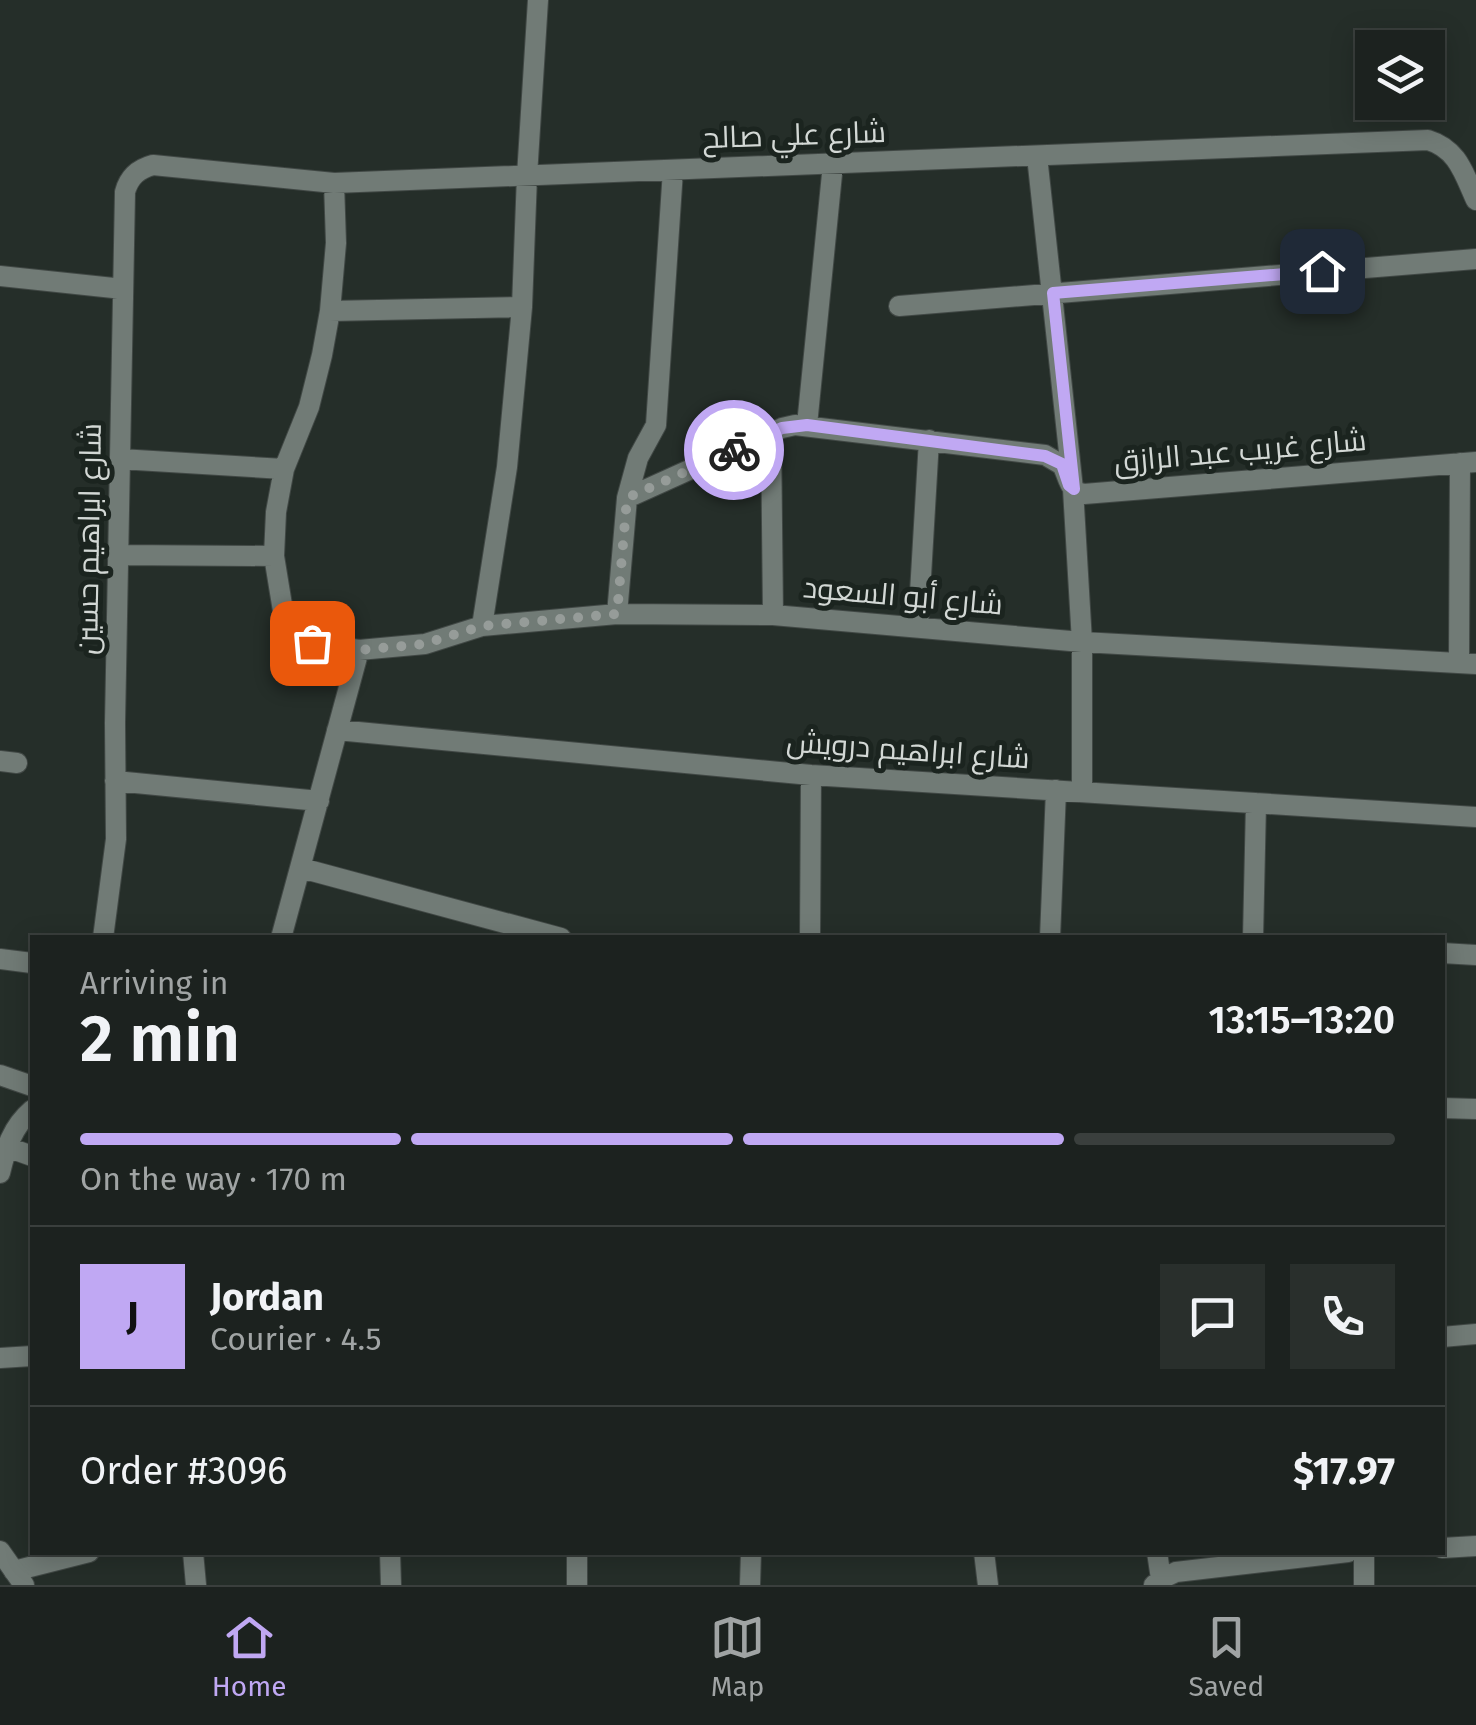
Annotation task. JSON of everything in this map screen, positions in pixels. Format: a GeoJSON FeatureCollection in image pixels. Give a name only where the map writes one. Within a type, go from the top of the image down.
{"type":"FeatureCollection","features":[{"type":"Feature","properties":{"kind":"street"},"geometry":{"type":"LineString","coordinates":[[482,626],[507,467],[522,307],[538,0]]}},
{"type":"Feature","properties":{"kind":"street","name":"شارع علي صالح"},"geometry":{"type":"LineString","coordinates":[[163,166],[334,183],[1428,140],[1456,156],[1476,200]]}},
{"type":"Feature","properties":{"kind":"street"},"geometry":{"type":"LineString","coordinates":[[1037,156],[1074,489],[1082,642],[1082,792]]}},
{"type":"Feature","properties":{"kind":"street"},"geometry":{"type":"LineString","coordinates":[[807,425],[834,164]]}},
{"type":"Feature","properties":{"kind":"street","name":"شارع ابراهيم حسين"},"geometry":{"type":"LineString","coordinates":[[103,935],[116,839],[125,192],[128,182],[143,168],[163,166]]}},
{"type":"Feature","properties":{"kind":"street"},"geometry":{"type":"LineString","coordinates":[[617,614],[627,498],[638,458],[656,426],[673,170]]}},
{"type":"Feature","properties":{"kind":"street"},"geometry":{"type":"LineString","coordinates":[[118,555],[274,556],[276,512],[284,469],[309,407],[330,312],[336,243],[334,183]]}},
{"type":"Feature","properties":{"kind":"street"},"geometry":{"type":"LineString","coordinates":[[899,306],[1476,258]]}},
{"type":"Feature","properties":{"kind":"street"},"geometry":{"type":"LineString","coordinates":[[0,276],[123,289]]}},
{"type":"Feature","properties":{"kind":"street"},"geometry":{"type":"LineString","coordinates":[[330,312],[522,307]]}},
{"type":"Feature","properties":{"kind":"street","name":"شارع غريب عبد الرازق"},"geometry":{"type":"LineString","coordinates":[[627,498],[795,425],[1045,456],[1062,464],[1069,485],[1084,494],[1468,462]]}},
{"type":"Feature","properties":{"kind":"street"},"geometry":{"type":"LineString","coordinates":[[771,434],[773,615]]}},
{"type":"Feature","properties":{"kind":"street"},"geometry":{"type":"LineString","coordinates":[[918,627],[929,440]]}},
{"type":"Feature","properties":{"kind":"street"},"geometry":{"type":"LineString","coordinates":[[120,459],[284,469]]}},
{"type":"Feature","properties":{"kind":"street"},"geometry":{"type":"LineString","coordinates":[[1468,462],[1468,663]]}},
{"type":"Feature","properties":{"kind":"street","name":"شارع أبو السعود"},"geometry":{"type":"LineString","coordinates":[[274,556],[283,611],[299,636],[312,643],[359,650],[424,644],[482,626],[617,614],[773,615],[1082,642],[1468,663]]}},
{"type":"Feature","properties":{"kind":"street"},"geometry":{"type":"LineString","coordinates":[[282,935],[359,650]]}},
{"type":"Feature","properties":{"kind":"street","name":"شارع ابراهيم درويش"},"geometry":{"type":"LineString","coordinates":[[337,730],[811,775],[1476,817]]}},
{"type":"Feature","properties":{"kind":"street"},"geometry":{"type":"LineString","coordinates":[[810,935],[811,775]]}},
{"type":"Feature","properties":{"kind":"street"},"geometry":{"type":"LineString","coordinates":[[116,781],[318,801]]}},
{"type":"Feature","properties":{"kind":"street"},"geometry":{"type":"LineString","coordinates":[[1050,935],[1056,790]]}},
{"type":"Feature","properties":{"kind":"street"},"geometry":{"type":"LineString","coordinates":[[1252,935],[1256,803]]}},
{"type":"Feature","properties":{"kind":"street"},"geometry":{"type":"LineString","coordinates":[[300,868],[550,935]]}},
{"type":"Feature","properties":{"kind":"street"},"geometry":{"type":"LineString","coordinates":[[1445,954],[1476,954]]}},
{"type":"Feature","properties":{"kind":"street"},"geometry":{"type":"LineString","coordinates":[[0,959],[30,963]]}},
{"type":"Feature","properties":{"kind":"street"},"geometry":{"type":"LineString","coordinates":[[0,1075],[30,1085]]}},
{"type":"Feature","properties":{"kind":"street"},"geometry":{"type":"LineString","coordinates":[[1445,1108],[1476,1108]]}},
{"type":"Feature","properties":{"kind":"street"},"geometry":{"type":"LineString","coordinates":[[0,1173],[15,1129],[30,1112]]}},
{"type":"Feature","properties":{"kind":"street"},"geometry":{"type":"LineString","coordinates":[[6,1148],[30,1155]]}},
{"type":"Feature","properties":{"kind":"street"},"geometry":{"type":"LineString","coordinates":[[1445,1337],[1476,1334]]}},
{"type":"Feature","properties":{"kind":"street"},"geometry":{"type":"LineString","coordinates":[[0,1358],[30,1356]]}},
{"type":"Feature","properties":{"kind":"street"},"geometry":{"type":"LineString","coordinates":[[1445,1548],[1476,1546]]}},
{"type":"Feature","properties":{"kind":"street"},"geometry":{"type":"LineString","coordinates":[[0,1551],[19,1578],[75,1555]]}},
{"type":"Feature","properties":{"kind":"street"},"geometry":{"type":"LineString","coordinates":[[193,1555],[196,1585]]}},
{"type":"Feature","properties":{"kind":"street"},"geometry":{"type":"LineString","coordinates":[[390,1555],[392,1585]]}},
{"type":"Feature","properties":{"kind":"street"},"geometry":{"type":"LineString","coordinates":[[577,1555],[578,1585]]}},
{"type":"Feature","properties":{"kind":"street"},"geometry":{"type":"LineString","coordinates":[[750,1585],[751,1555]]}},
{"type":"Feature","properties":{"kind":"street"},"geometry":{"type":"LineString","coordinates":[[984,1555],[988,1585]]}},
{"type":"Feature","properties":{"kind":"street"},"geometry":{"type":"LineString","coordinates":[[1158,1555],[1158,1582],[1176,1572],[1223,1575],[1332,1555]]}},
{"type":"Feature","properties":{"kind":"street"},"geometry":{"type":"LineString","coordinates":[[1364,1555],[1364,1585]]}},
{"type":"Feature","properties":{"kind":"way so far"},"geometry":{"type":"LineString","coordinates":[[312,643],[359,650],[424,644],[482,626],[617,614],[627,498],[734,450]]}},
{"type":"Feature","properties":{"kind":"route"},"geometry":{"type":"LineString","coordinates":[[734,450],[782,428],[807,425],[1045,456],[1062,464],[1074,489],[1053,293],[1322,271]]}}]}
